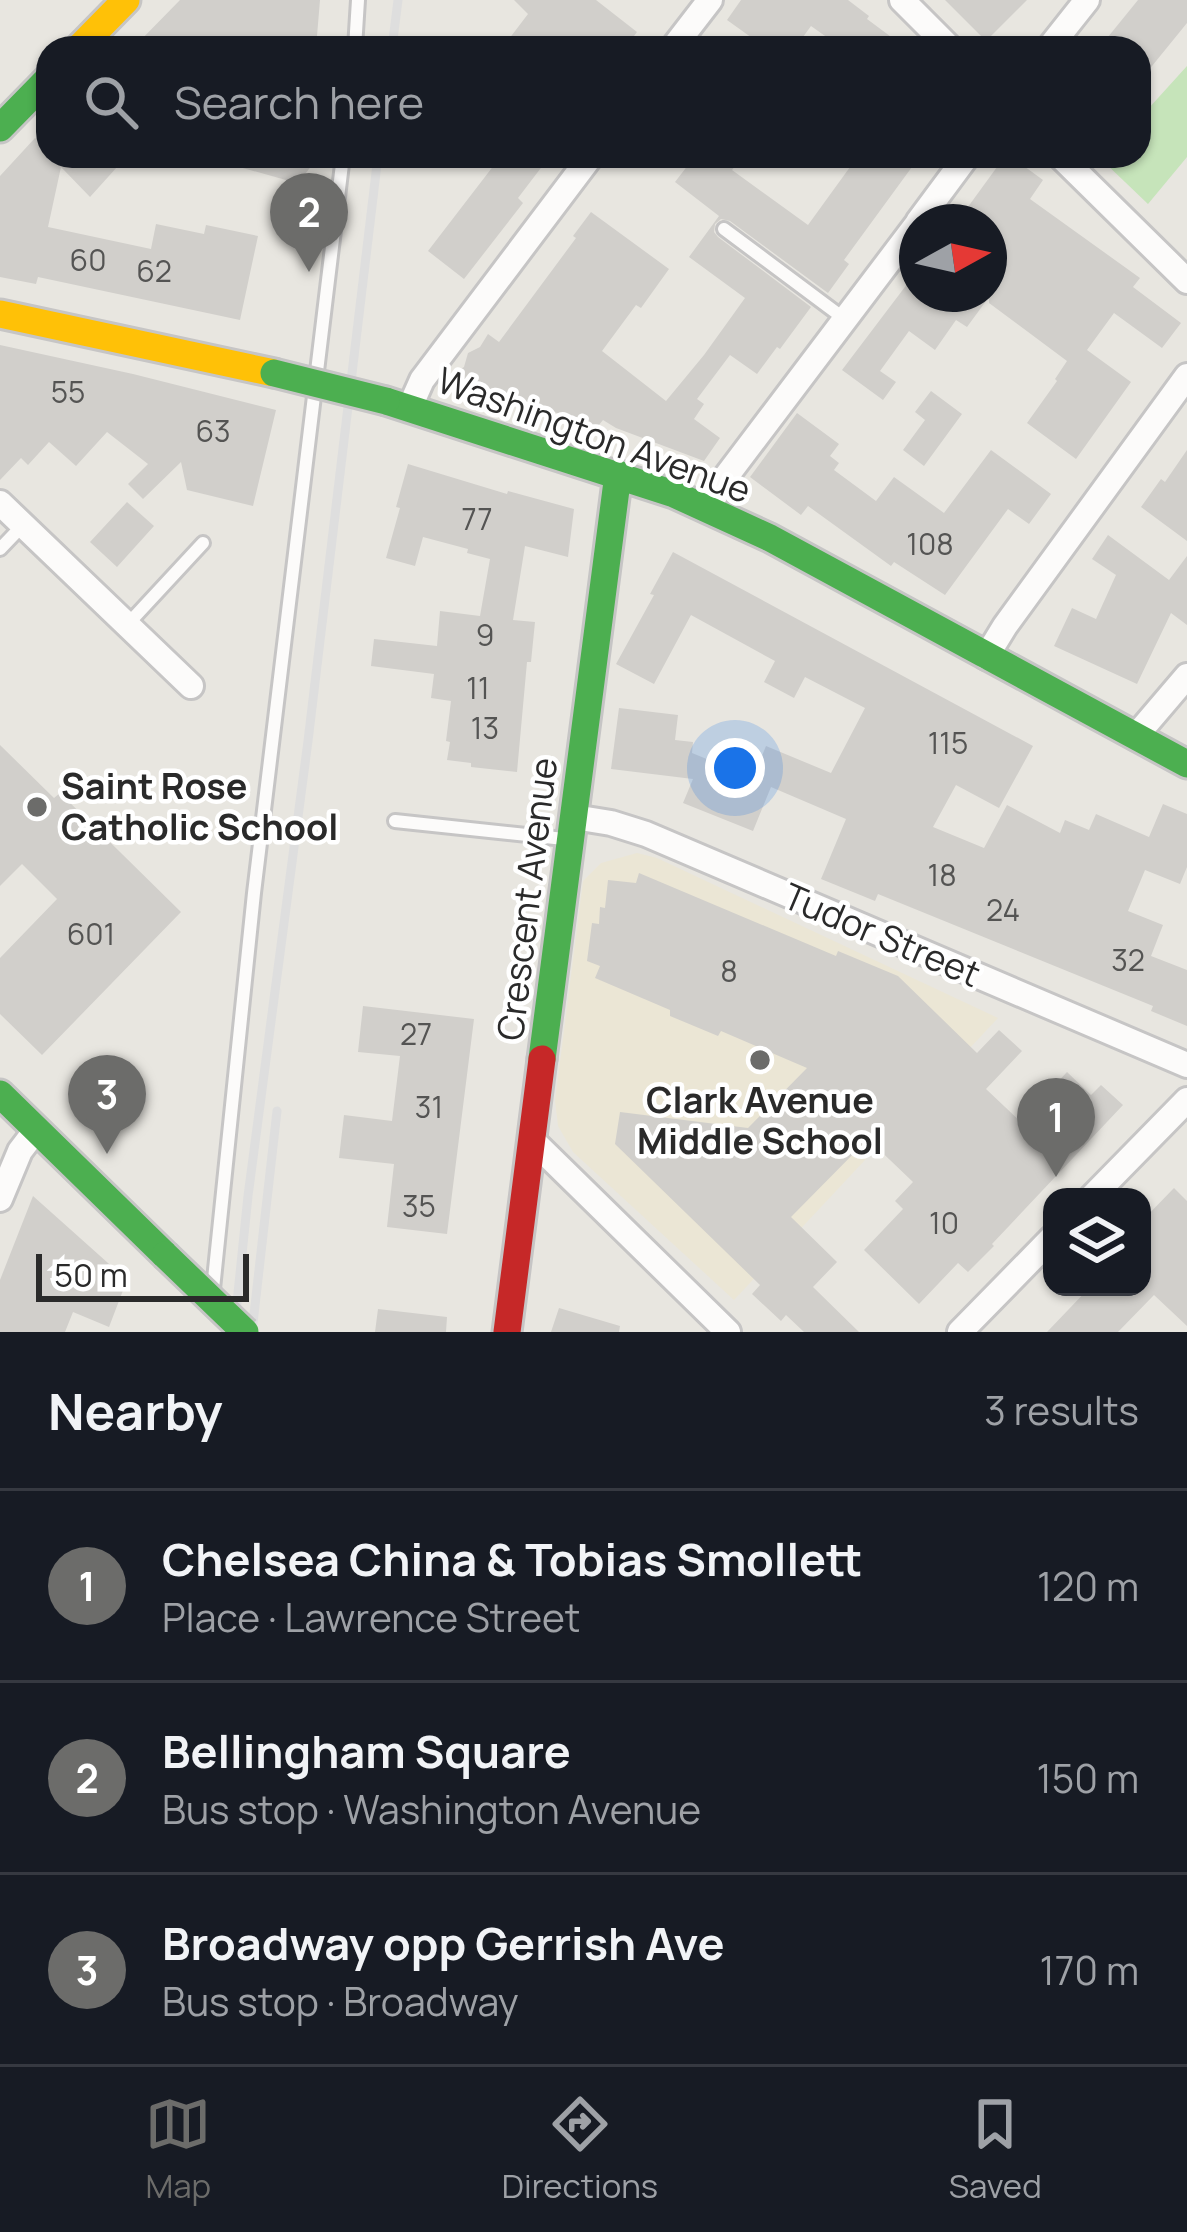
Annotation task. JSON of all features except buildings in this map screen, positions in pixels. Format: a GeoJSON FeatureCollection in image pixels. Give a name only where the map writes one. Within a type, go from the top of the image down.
{"type":"FeatureCollection","features":[{"type":"Feature","properties":{"kind":"main road"},"geometry":{"type":"LineString","coordinates":[[88,36],[110,5]]}},
{"type":"Feature","properties":{"kind":"main road"},"geometry":{"type":"LineString","coordinates":[[0,128],[36,91]]}},
{"type":"Feature","properties":{"kind":"main road","name":"Washington Avenue"},"geometry":{"type":"LineString","coordinates":[[0,314],[398,404],[618,474],[708,508],[1187,764]]}},
{"type":"Feature","properties":{"kind":"main road","name":"Crescent Avenue"},"geometry":{"type":"LineString","coordinates":[[507,1332],[618,474]]}},
{"type":"Feature","properties":{"kind":"main road"},"geometry":{"type":"LineString","coordinates":[[0,1094],[245,1332]]}},
{"type":"Feature","properties":{"kind":"street"},"geometry":{"type":"LineString","coordinates":[[674,0],[702,10],[682,36]]}},
{"type":"Feature","properties":{"kind":"street"},"geometry":{"type":"LineString","coordinates":[[902,0],[938,36]]}},
{"type":"Feature","properties":{"kind":"street"},"geometry":{"type":"LineString","coordinates":[[1058,36],[1087,0]]}},
{"type":"Feature","properties":{"kind":"street"},"geometry":{"type":"LineString","coordinates":[[398,404],[422,380],[582,168]]}},
{"type":"Feature","properties":{"kind":"street"},"geometry":{"type":"LineString","coordinates":[[932,204],[958,168]]}},
{"type":"Feature","properties":{"kind":"street"},"geometry":{"type":"LineString","coordinates":[[1072,168],[1187,280]]}},
{"type":"Feature","properties":{"kind":"street"},"geometry":{"type":"LineString","coordinates":[[708,508],[725,478],[899,249]]}},
{"type":"Feature","properties":{"kind":"street"},"geometry":{"type":"LineString","coordinates":[[986,657],[1187,376]]}},
{"type":"Feature","properties":{"kind":"street"},"geometry":{"type":"LineString","coordinates":[[0,503],[191,686]]}},
{"type":"Feature","properties":{"kind":"street"},"geometry":{"type":"LineString","coordinates":[[1135,737],[1187,676]]}},
{"type":"Feature","properties":{"kind":"street","name":"Tudor Street"},"geometry":{"type":"LineString","coordinates":[[572,828],[611,823],[646,834],[1187,1065]]}},
{"type":"Feature","properties":{"kind":"street"},"geometry":{"type":"LineString","coordinates":[[1101,1188],[1187,1100]]}},
{"type":"Feature","properties":{"kind":"street"},"geometry":{"type":"LineString","coordinates":[[0,1199],[20,1151],[37,1130]]}},
{"type":"Feature","properties":{"kind":"street"},"geometry":{"type":"LineString","coordinates":[[532,1140],[728,1332]]}},
{"type":"Feature","properties":{"kind":"street"},"geometry":{"type":"LineString","coordinates":[[960,1332],[1043,1247]]}},
{"type":"Feature","properties":{"kind":"lane"},"geometry":{"type":"LineString","coordinates":[[356,36],[358,0]]}},
{"type":"Feature","properties":{"kind":"lane"},"geometry":{"type":"LineString","coordinates":[[209,1315],[254,893],[342,168]]}},
{"type":"Feature","properties":{"kind":"lane"},"geometry":{"type":"LineString","coordinates":[[724,229],[846,320]]}},
{"type":"Feature","properties":{"kind":"lane"},"geometry":{"type":"LineString","coordinates":[[0,548],[23,525]]}},
{"type":"Feature","properties":{"kind":"lane"},"geometry":{"type":"LineString","coordinates":[[127,625],[203,543]]}},
{"type":"Feature","properties":{"kind":"lane"},"geometry":{"type":"LineString","coordinates":[[395,821],[572,828]]}},
{"type":"Feature","properties":{"kind":"shaded area","name":"Clark Avenue Middle School"},"geometry":{"type":"Polygon","coordinates":[[[637,853],[657,858],[998,1018],[734,1300],[573,1152],[558,1126],[555,1101],[583,881],[601,863],[637,853]]]}},
{"type":"Feature","properties":{"kind":"green space"},"geometry":{"type":"Polygon","coordinates":[[[1187,66],[1187,157],[1148,204],[1110,168],[1151,168],[1151,106],[1187,66]]]}},
{"type":"Feature","properties":{"kind":"railway"},"geometry":{"type":"LineString","coordinates":[[394,36],[398,0]]}},
{"type":"Feature","properties":{"kind":"railway"},"geometry":{"type":"LineString","coordinates":[[234,1332],[377,168]]}},
{"type":"Feature","properties":{"kind":"railway"},"geometry":{"type":"LineString","coordinates":[[252,1332],[277,1111]]}},
{"type":"Feature","properties":{"kind":"traffic: fast"},"geometry":{"type":"LineString","coordinates":[[0,128],[36,91]]}},
{"type":"Feature","properties":{"kind":"traffic: fast"},"geometry":{"type":"LineString","coordinates":[[274,373],[386,401]]}},
{"type":"Feature","properties":{"kind":"traffic: fast"},"geometry":{"type":"LineString","coordinates":[[386,401],[674,494],[770,538],[1187,764]]}},
{"type":"Feature","properties":{"kind":"traffic: fast"},"geometry":{"type":"LineString","coordinates":[[542,1059],[618,474]]}},
{"type":"Feature","properties":{"kind":"traffic: fast"},"geometry":{"type":"LineString","coordinates":[[0,1094],[165,1255]]}},
{"type":"Feature","properties":{"kind":"traffic: fast"},"geometry":{"type":"LineString","coordinates":[[165,1255],[245,1332]]}},
{"type":"Feature","properties":{"kind":"traffic: slow"},"geometry":{"type":"LineString","coordinates":[[91,36],[126,0]]}},
{"type":"Feature","properties":{"kind":"traffic: slow"},"geometry":{"type":"LineString","coordinates":[[0,314],[274,373]]}},
{"type":"Feature","properties":{"kind":"traffic: jam"},"geometry":{"type":"LineString","coordinates":[[507,1332],[542,1059]]}},
{"type":"Feature","properties":{"kind":"place","name":"Bellingham Square"},"geometry":{"type":"Point","coordinates":[309,272]}},
{"type":"Feature","properties":{"kind":"place","name":"Saint Rose Catholic School"},"geometry":{"type":"Point","coordinates":[37,807]}},
{"type":"Feature","properties":{"kind":"place","name":"Clark Avenue Middle School"},"geometry":{"type":"Point","coordinates":[760,1060]}},
{"type":"Feature","properties":{"kind":"place","name":"Broadway opp Gerrish Ave"},"geometry":{"type":"Point","coordinates":[107,1154]}},
{"type":"Feature","properties":{"kind":"place","name":"Chelsea China & Tobias Smollett"},"geometry":{"type":"Point","coordinates":[1056,1177]}}]}
